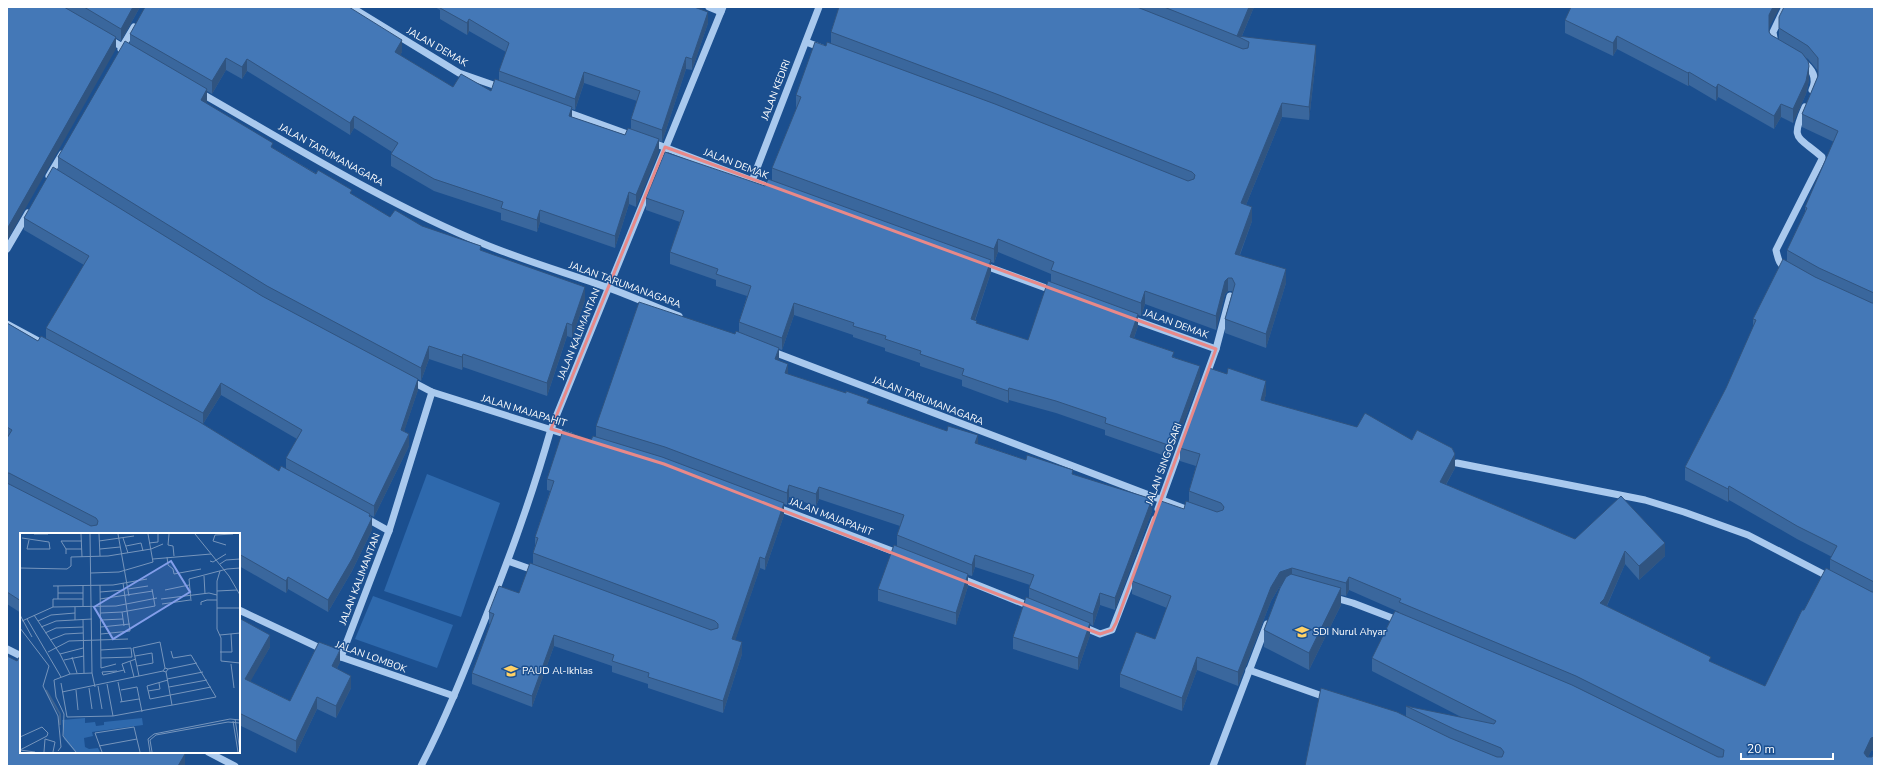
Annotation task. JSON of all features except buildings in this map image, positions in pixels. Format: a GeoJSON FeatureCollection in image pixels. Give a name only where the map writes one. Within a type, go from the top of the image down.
{"type":"FeatureCollection","features":[{"type":"Feature","properties":{"kind":"street","name":"JALAN DEMAK"},"geometry":{"type":"LineString","coordinates":[[351,7],[459,73],[511,92]]}},
{"type":"Feature","properties":{"kind":"street"},"geometry":{"type":"LineString","coordinates":[[708,7],[722,9]]}},
{"type":"Feature","properties":{"kind":"street","name":"JALAN KEDIRI"},"geometry":{"type":"LineString","coordinates":[[752,181],[819,7]]}},
{"type":"Feature","properties":{"kind":"street"},"geometry":{"type":"LineString","coordinates":[[1780,48],[1774,44],[1773,32],[1785,7]]}},
{"type":"Feature","properties":{"kind":"street","name":"JALAN KALIMANTAN"},"geometry":{"type":"LineString","coordinates":[[421,766],[454,696],[508,561],[538,475],[551,429],[609,288],[664,147],[722,9]]}},
{"type":"Feature","properties":{"kind":"street"},"geometry":{"type":"LineString","coordinates":[[118,54],[138,20]]}},
{"type":"Feature","properties":{"kind":"street"},"geometry":{"type":"LineString","coordinates":[[102,35],[136,55]]}},
{"type":"Feature","properties":{"kind":"street"},"geometry":{"type":"LineString","coordinates":[[806,42],[828,51]]}},
{"type":"Feature","properties":{"kind":"street"},"geometry":{"type":"LineString","coordinates":[[1792,55],[1809,66],[1814,76],[1815,84],[1796,127],[1797,133],[1800,139],[1822,157],[1776,250],[1778,260],[1782,266],[1794,273]]}},
{"type":"Feature","properties":{"kind":"street","name":"JALAN TARUMANAGARA"},"geometry":{"type":"LineString","coordinates":[[191,87],[338,172],[405,208],[483,244],[609,288],[689,320]]}},
{"type":"Feature","properties":{"kind":"street","name":"JALAN DEMAK"},"geometry":{"type":"LineString","coordinates":[[559,109],[782,192]]}},
{"type":"Feature","properties":{"kind":"street"},"geometry":{"type":"LineString","coordinates":[[44,185],[55,174],[67,144]]}},
{"type":"Feature","properties":{"kind":"street"},"geometry":{"type":"LineString","coordinates":[[7,249],[33,204]]}},
{"type":"Feature","properties":{"kind":"street"},"geometry":{"type":"LineString","coordinates":[[976,262],[1058,292]]}},
{"type":"Feature","properties":{"kind":"street","name":"JALAN SINGOSARI"},"geometry":{"type":"LineString","coordinates":[[1072,623],[1100,634],[1112,630],[1162,499],[1216,349],[1230,296]]}},
{"type":"Feature","properties":{"kind":"street","name":"JALAN DEMAK"},"geometry":{"type":"LineString","coordinates":[[1118,314],[1216,349]]}},
{"type":"Feature","properties":{"kind":"street"},"geometry":{"type":"LineString","coordinates":[[7,324],[56,350]]}},
{"type":"Feature","properties":{"kind":"street","name":"JALAN TARUMANAGARA"},"geometry":{"type":"LineString","coordinates":[[762,348],[1198,513]]}},
{"type":"Feature","properties":{"kind":"street","name":"JALAN MAJAPAHIT"},"geometry":{"type":"LineString","coordinates":[[404,377],[432,392],[581,439]]}},
{"type":"Feature","properties":{"kind":"street","name":"JALAN KALIMANTAN"},"geometry":{"type":"LineString","coordinates":[[341,657],[389,531],[432,392]]}},
{"type":"Feature","properties":{"kind":"street"},"geometry":{"type":"LineString","coordinates":[[1457,463],[1645,500],[1691,514],[1748,535],[1839,582]]}},
{"type":"Feature","properties":{"kind":"street","name":"JALAN MAJAPAHIT"},"geometry":{"type":"LineString","coordinates":[[767,503],[905,556]]}},
{"type":"Feature","properties":{"kind":"street"},"geometry":{"type":"LineString","coordinates":[[356,513],[389,531]]}},
{"type":"Feature","properties":{"kind":"street"},"geometry":{"type":"LineString","coordinates":[[508,561],[544,574]]}},
{"type":"Feature","properties":{"kind":"street"},"geometry":{"type":"LineString","coordinates":[[956,576],[1043,611]]}},
{"type":"Feature","properties":{"kind":"street"},"geometry":{"type":"LineString","coordinates":[[1326,596],[1353,603],[1411,626]]}},
{"type":"Feature","properties":{"kind":"street","name":"JALAN LOMBOK"},"geometry":{"type":"LineString","coordinates":[[240,610],[306,643],[341,657],[454,696]]}},
{"type":"Feature","properties":{"kind":"street"},"geometry":{"type":"LineString","coordinates":[[1213,766],[1269,617]]}},
{"type":"Feature","properties":{"kind":"street"},"geometry":{"type":"LineString","coordinates":[[7,649],[20,656]]}},
{"type":"Feature","properties":{"kind":"street"},"geometry":{"type":"LineString","coordinates":[[1249,670],[1335,700]]}},
{"type":"Feature","properties":{"kind":"street"},"geometry":{"type":"LineString","coordinates":[[210,753],[235,766]]}},
{"type":"Feature","properties":{"kind":"highlighted area"},"geometry":{"type":"Polygon","coordinates":[[[665,147],[1216,349],[1116,623],[1112,630],[1100,634],[664,464],[551,429],[665,147]]]}},
{"type":"Feature","properties":{"kind":"shaded area"},"geometry":{"type":"Polygon","coordinates":[[[427,474],[500,503],[461,617],[384,591],[427,474]]]}},
{"type":"Feature","properties":{"kind":"shaded area"},"geometry":{"type":"Polygon","coordinates":[[[373,596],[453,625],[437,668],[355,639],[373,596]]]}},
{"type":"Feature","properties":{"kind":"place","name":"SDI Nurul Ahyar"},"geometry":{"type":"Point","coordinates":[1302,632]}},
{"type":"Feature","properties":{"kind":"place","name":"PAUD Al-Ikhlas"},"geometry":{"type":"Point","coordinates":[511,671]}}]}
